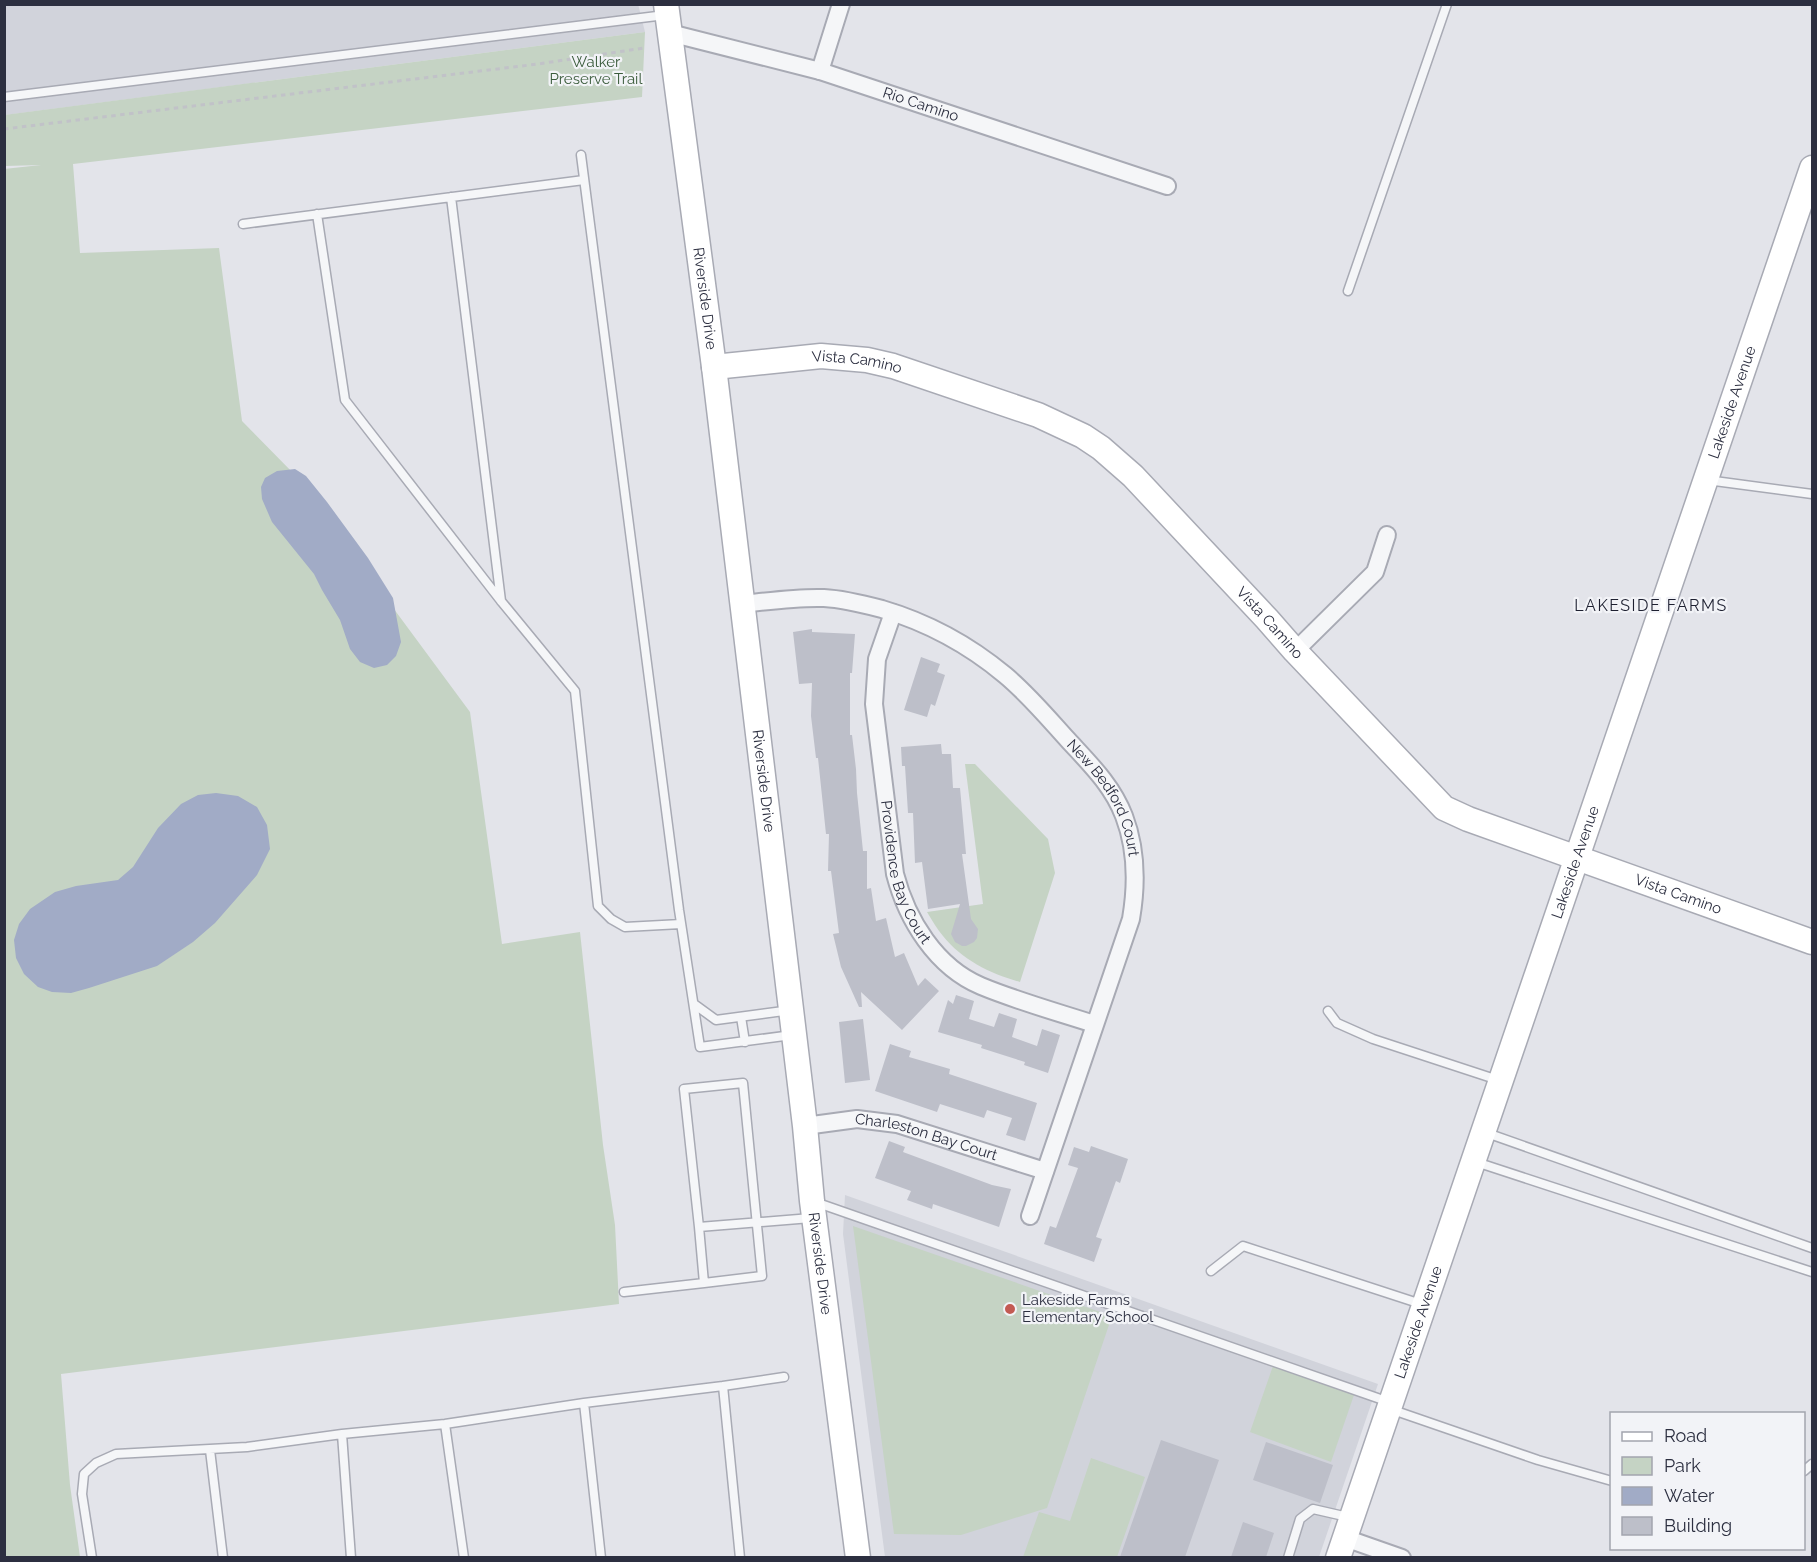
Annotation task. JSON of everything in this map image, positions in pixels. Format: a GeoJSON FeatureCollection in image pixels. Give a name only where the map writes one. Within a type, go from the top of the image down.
{"type":"FeatureCollection","features":[{"type":"Feature","properties":{"kind":"street"},"geometry":{"type":"LineString","coordinates":[[820,71],[841,4]]}},
{"type":"Feature","properties":{"kind":"street","name":"Rio Camino"},"geometry":{"type":"LineString","coordinates":[[668,17],[820,71],[1167,186]]}},
{"type":"Feature","properties":{"kind":"street","name":"Riverside Drive"},"geometry":{"type":"LineString","coordinates":[[668,17],[714,368],[813,1209],[858,1557]]}},
{"type":"Feature","properties":{"kind":"street","name":"Lakeside Avenue"},"geometry":{"type":"LineString","coordinates":[[1345,1538],[1811,175]]}},
{"type":"Feature","properties":{"kind":"street","name":"Vista Camino"},"geometry":{"type":"LineString","coordinates":[[714,368],[820,356],[867,360],[893,366],[1038,415],[1083,436],[1101,448],[1133,476],[1444,808],[1577,859],[1812,942]]}},
{"type":"Feature","properties":{"kind":"street"},"geometry":{"type":"LineString","coordinates":[[1295,651],[1375,572],[1387,535]]}},
{"type":"Feature","properties":{"kind":"street","name":"New Bedford Court"},"geometry":{"type":"LineString","coordinates":[[742,604],[824,598],[853,602],[894,613],[946,635],[976,653],[1025,693],[1102,777],[1117,799],[1130,835],[1134,856],[1136,877],[1131,919],[1030,1216]]}},
{"type":"Feature","properties":{"kind":"street","name":"Providence Bay Court"},"geometry":{"type":"LineString","coordinates":[[894,613],[877,659],[874,704],[895,874],[899,890],[913,921],[934,950],[948,964],[980,986],[1094,1024]]}},
{"type":"Feature","properties":{"kind":"street","name":"Charleston Bay Court"},"geometry":{"type":"LineString","coordinates":[[805,1126],[857,1119],[897,1124],[1045,1171]]}},
{"type":"Feature","properties":{"kind":"street"},"geometry":{"type":"LineString","coordinates":[[1345,1538],[1402,1557]]}},
{"type":"Feature","properties":{"kind":"lane"},"geometry":{"type":"LineString","coordinates":[[1348,291],[1447,4]]}},
{"type":"Feature","properties":{"kind":"lane"},"geometry":{"type":"LineString","coordinates":[[4,97],[668,17]]}},
{"type":"Feature","properties":{"kind":"lane"},"geometry":{"type":"LineString","coordinates":[[581,155],[681,924],[700,1047],[794,1035]]}},
{"type":"Feature","properties":{"kind":"lane"},"geometry":{"type":"LineString","coordinates":[[243,224],[584,180]]}},
{"type":"Feature","properties":{"kind":"lane"},"geometry":{"type":"LineString","coordinates":[[451,197],[501,601]]}},
{"type":"Feature","properties":{"kind":"lane"},"geometry":{"type":"LineString","coordinates":[[317,214],[345,400],[501,601],[575,691],[598,906],[611,919],[625,927],[681,924]]}},
{"type":"Feature","properties":{"kind":"lane"},"geometry":{"type":"LineString","coordinates":[[1706,480],[1812,494]]}},
{"type":"Feature","properties":{"kind":"lane"},"geometry":{"type":"LineString","coordinates":[[694,1004],[717,1020],[791,1010]]}},
{"type":"Feature","properties":{"kind":"lane"},"geometry":{"type":"LineString","coordinates":[[1328,1011],[1337,1023],[1373,1039],[1501,1081]]}},
{"type":"Feature","properties":{"kind":"lane"},"geometry":{"type":"LineString","coordinates":[[741,1017],[745,1042]]}},
{"type":"Feature","properties":{"kind":"lane"},"geometry":{"type":"LineString","coordinates":[[624,1292],[704,1283],[762,1276],[743,1083],[684,1089],[704,1283]]}},
{"type":"Feature","properties":{"kind":"lane"},"geometry":{"type":"LineString","coordinates":[[1483,1132],[1812,1248]]}},
{"type":"Feature","properties":{"kind":"lane"},"geometry":{"type":"LineString","coordinates":[[1473,1161],[1812,1272]]}},
{"type":"Feature","properties":{"kind":"lane"},"geometry":{"type":"LineString","coordinates":[[699,1227],[757,1223],[813,1209],[1390,1406],[1538,1460],[1610,1480]]}},
{"type":"Feature","properties":{"kind":"lane"},"geometry":{"type":"LineString","coordinates":[[1211,1270],[1243,1246],[1424,1305]]}},
{"type":"Feature","properties":{"kind":"lane"},"geometry":{"type":"LineString","coordinates":[[93,1557],[82,1494],[84,1474],[96,1463],[116,1454],[247,1448],[342,1434],[445,1424],[784,1377]]}},
{"type":"Feature","properties":{"kind":"lane"},"geometry":{"type":"LineString","coordinates":[[723,1386],[740,1557]]}},
{"type":"Feature","properties":{"kind":"lane"},"geometry":{"type":"LineString","coordinates":[[584,1403],[601,1557]]}},
{"type":"Feature","properties":{"kind":"lane"},"geometry":{"type":"LineString","coordinates":[[445,1424],[464,1557]]}},
{"type":"Feature","properties":{"kind":"lane"},"geometry":{"type":"LineString","coordinates":[[342,1434],[351,1557]]}},
{"type":"Feature","properties":{"kind":"lane"},"geometry":{"type":"LineString","coordinates":[[210,1449],[223,1557]]}},
{"type":"Feature","properties":{"kind":"lane"},"geometry":{"type":"LineString","coordinates":[[1288,1557],[1300,1519],[1313,1509],[1345,1538]]}},
{"type":"Feature","properties":{"kind":"path"},"geometry":{"type":"LineString","coordinates":[[4,129],[538,64],[644,48]]}},
{"type":"Feature","properties":{"kind":"shaded area"},"geometry":{"type":"Polygon","coordinates":[[[638,4],[645,32],[5,115],[4,5],[638,4]]]}},
{"type":"Feature","properties":{"kind":"shaded area","name":"Lakeside Farms Elementary School"},"geometry":{"type":"Polygon","coordinates":[[[845,1195],[1378,1384],[1319,1557],[885,1557],[843,1234],[845,1195]]]}},
{"type":"Feature","properties":{"kind":"green space","name":"Walker Preserve Trail"},"geometry":{"type":"Polygon","coordinates":[[[645,32],[642,97],[73,164],[80,253],[219,248],[242,421],[295,475],[470,712],[502,944],[580,932],[603,1145],[615,1225],[619,1304],[61,1374],[70,1485],[80,1557],[5,1557],[4,169],[41,165],[5,166],[4,115],[645,32]]]}},
{"type":"Feature","properties":{"kind":"green space"},"geometry":{"type":"Polygon","coordinates":[[[965,764],[975,764],[1048,839],[1055,873],[1020,982],[998,975],[968,959],[951,945],[927,912],[983,904],[965,764]]]}},
{"type":"Feature","properties":{"kind":"green space"},"geometry":{"type":"Polygon","coordinates":[[[853,1226],[1112,1316],[1047,1508],[961,1535],[894,1534],[853,1226]]]}},
{"type":"Feature","properties":{"kind":"green space"},"geometry":{"type":"Polygon","coordinates":[[[1274,1363],[1355,1392],[1331,1462],[1250,1432],[1274,1363]]]}},
{"type":"Feature","properties":{"kind":"green space"},"geometry":{"type":"Polygon","coordinates":[[[1091,1458],[1145,1477],[1117,1557],[1023,1557],[1039,1512],[1070,1521],[1091,1458]]]}},
{"type":"Feature","properties":{"kind":"water"},"geometry":{"type":"Polygon","coordinates":[[[295,469],[306,476],[327,502],[368,558],[393,598],[401,642],[396,656],[387,665],[374,668],[360,662],[350,649],[340,620],[314,574],[272,522],[262,499],[261,487],[265,478],[277,471],[295,469]]]}},
{"type":"Feature","properties":{"kind":"water"},"geometry":{"type":"Polygon","coordinates":[[[216,793],[238,796],[257,807],[267,825],[270,849],[257,875],[215,923],[193,942],[157,966],[71,993],[52,992],[38,987],[24,974],[16,958],[14,940],[19,924],[30,909],[55,892],[76,886],[118,880],[133,867],[158,828],[181,804],[198,795],[216,793]]]}},
{"type":"Feature","properties":{"kind":"building"},"geometry":{"type":"Polygon","coordinates":[[[812,629],[812,632],[855,634],[852,673],[850,673],[850,735],[852,735],[856,769],[863,851],[867,851],[867,889],[871,888],[876,921],[886,918],[895,957],[904,953],[918,986],[925,978],[939,991],[902,1030],[861,992],[862,1007],[859,1007],[841,967],[833,934],[839,933],[831,871],[828,871],[829,834],[826,834],[811,716],[812,683],[799,684],[793,632],[812,629]]]}},
{"type":"Feature","properties":{"kind":"building"},"geometry":{"type":"Polygon","coordinates":[[[921,657],[940,664],[937,672],[945,675],[935,706],[931,704],[927,717],[904,710],[921,657]]]}},
{"type":"Feature","properties":{"kind":"building"},"geometry":{"type":"Polygon","coordinates":[[[941,744],[942,754],[951,754],[953,788],[960,788],[966,854],[962,854],[971,919],[978,929],[977,938],[966,946],[955,942],[951,934],[960,904],[928,909],[922,862],[915,863],[913,813],[908,813],[905,766],[902,766],[901,747],[941,744]]]}},
{"type":"Feature","properties":{"kind":"building"},"geometry":{"type":"Polygon","coordinates":[[[956,995],[974,1001],[969,1019],[994,1027],[999,1013],[1017,1019],[1012,1037],[1037,1046],[1042,1029],[1060,1035],[1048,1073],[1024,1065],[1025,1062],[981,1048],[982,1045],[938,1032],[948,1000],[953,1004],[956,995]]]}},
{"type":"Feature","properties":{"kind":"building"},"geometry":{"type":"Polygon","coordinates":[[[863,1019],[870,1080],[845,1083],[839,1022],[863,1019]]]}},
{"type":"Feature","properties":{"kind":"building"},"geometry":{"type":"Polygon","coordinates":[[[890,1044],[911,1051],[909,1057],[950,1069],[949,1074],[1037,1103],[1025,1141],[1006,1135],[1012,1118],[987,1110],[984,1118],[940,1104],[937,1112],[875,1091],[890,1044]]]}},
{"type":"Feature","properties":{"kind":"building"},"geometry":{"type":"Polygon","coordinates":[[[889,1141],[905,1147],[903,1152],[992,1185],[1011,1189],[999,1227],[933,1204],[932,1209],[907,1200],[911,1191],[875,1178],[889,1141]]]}},
{"type":"Feature","properties":{"kind":"building"},"geometry":{"type":"Polygon","coordinates":[[[1091,1146],[1128,1159],[1120,1183],[1116,1181],[1096,1237],[1102,1239],[1094,1262],[1044,1244],[1050,1226],[1056,1228],[1078,1168],[1068,1165],[1074,1147],[1089,1152],[1091,1146]]]}},
{"type":"Feature","properties":{"kind":"building"},"geometry":{"type":"Polygon","coordinates":[[[1161,1440],[1219,1460],[1185,1557],[1120,1557],[1161,1440]]]}},
{"type":"Feature","properties":{"kind":"building"},"geometry":{"type":"Polygon","coordinates":[[[1266,1442],[1333,1465],[1320,1503],[1253,1480],[1266,1442]]]}},
{"type":"Feature","properties":{"kind":"building"},"geometry":{"type":"Polygon","coordinates":[[[1243,1522],[1274,1533],[1266,1557],[1231,1557],[1243,1522]]]}},
{"type":"Feature","properties":{"kind":"place","name":"Lakeside Farms Elementary School"},"geometry":{"type":"Point","coordinates":[1010,1309]}},
{"type":"Feature","properties":{"kind":"district","name":"LAKESIDE FARMS"},"geometry":{"type":"Point","coordinates":[1651,605]}}]}
